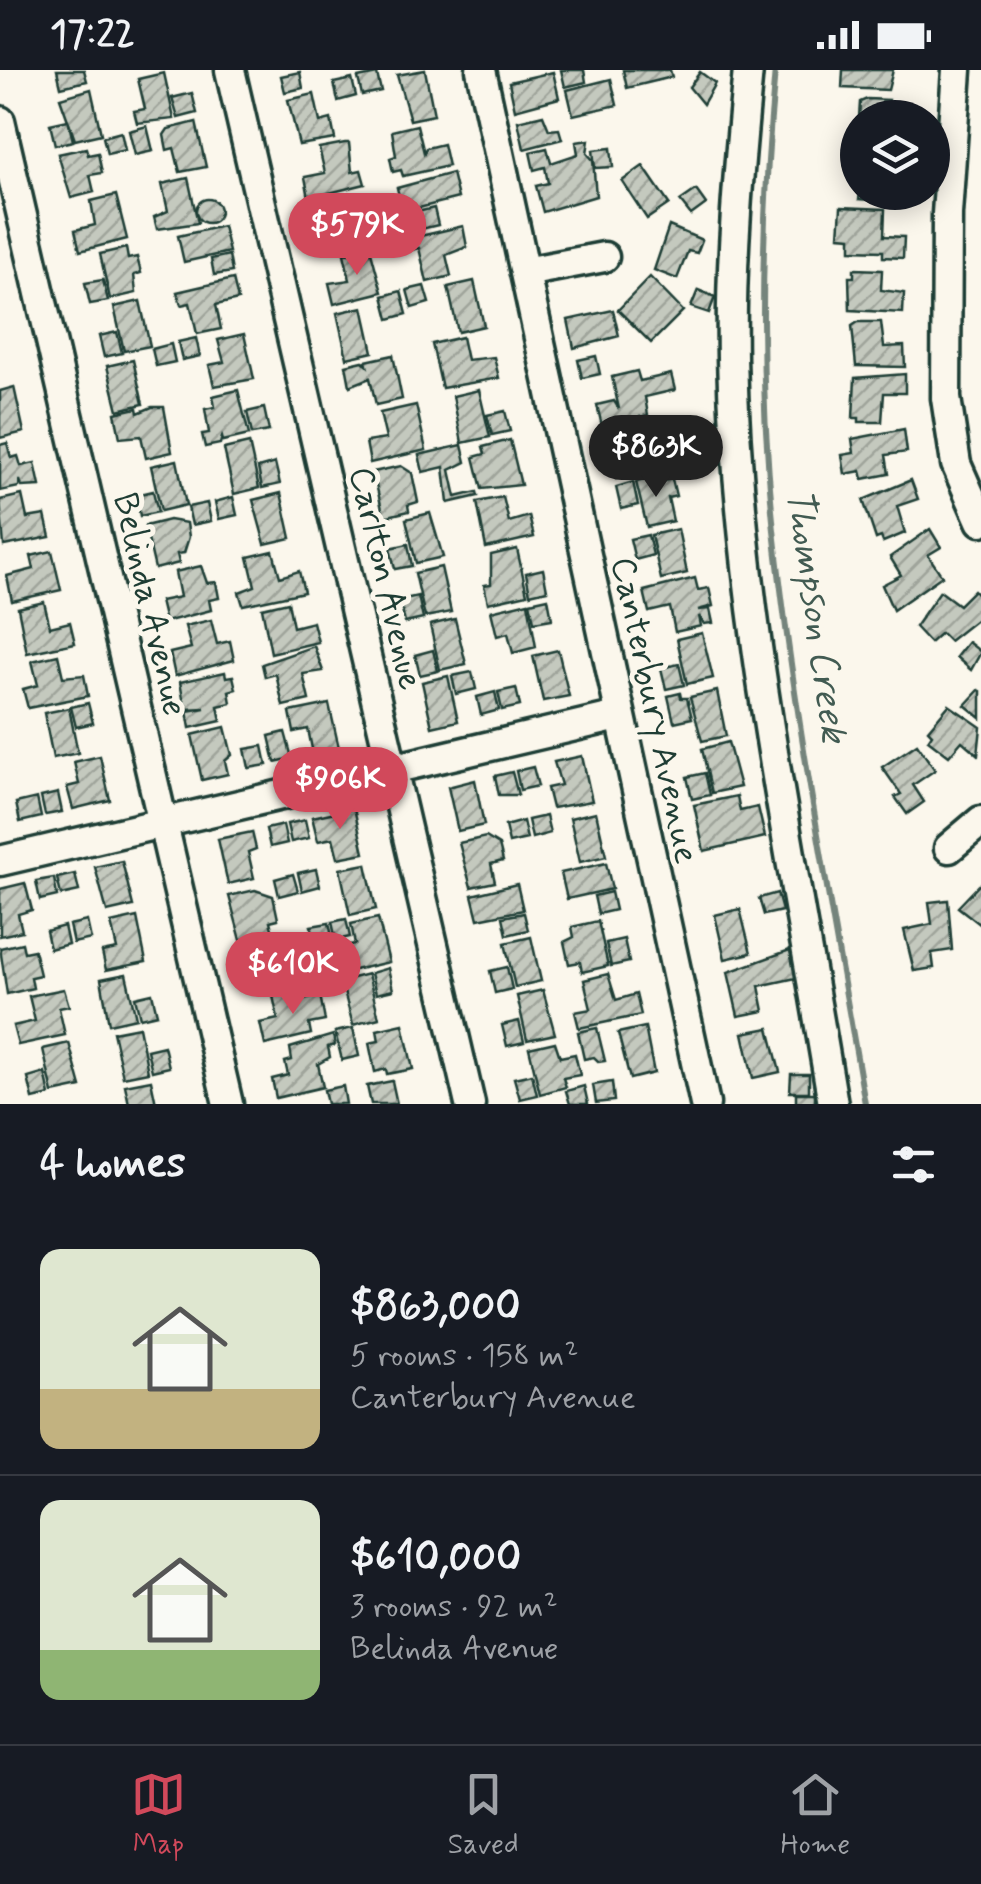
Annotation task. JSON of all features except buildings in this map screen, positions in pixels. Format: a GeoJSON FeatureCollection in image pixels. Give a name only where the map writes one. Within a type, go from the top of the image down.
{"type":"FeatureCollection","features":[{"type":"Feature","properties":{"kind":"street","name":"Carlton Avenue"},"geometry":{"type":"LineString","coordinates":[[230,70],[470,1104]]}},
{"type":"Feature","properties":{"kind":"street","name":"Canterbury Avenue"},"geometry":{"type":"LineString","coordinates":[[481,70],[705,1104]]}},
{"type":"Feature","properties":{"kind":"street"},"geometry":{"type":"LineString","coordinates":[[748,70],[740,155],[732,358],[749,588],[833,1104]]}},
{"type":"Feature","properties":{"kind":"street"},"geometry":{"type":"LineString","coordinates":[[957,70],[947,214],[946,398],[956,464],[981,521]]}},
{"type":"Feature","properties":{"kind":"street","name":"Belinda Avenue"},"geometry":{"type":"LineString","coordinates":[[0,122],[228,1104]]}},
{"type":"Feature","properties":{"kind":"street"},"geometry":{"type":"LineString","coordinates":[[525,272],[604,256]]}},
{"type":"Feature","properties":{"kind":"street"},"geometry":{"type":"LineString","coordinates":[[0,862],[618,716]]}},
{"type":"Feature","properties":{"kind":"street"},"geometry":{"type":"LineString","coordinates":[[949,848],[981,821]]}},
{"type":"Feature","properties":{"kind":"waterway","name":"Thompson Creek"},"geometry":{"type":"LineString","coordinates":[[775,70],[766,191],[763,313],[771,495],[795,693],[865,1104]]}}]}
